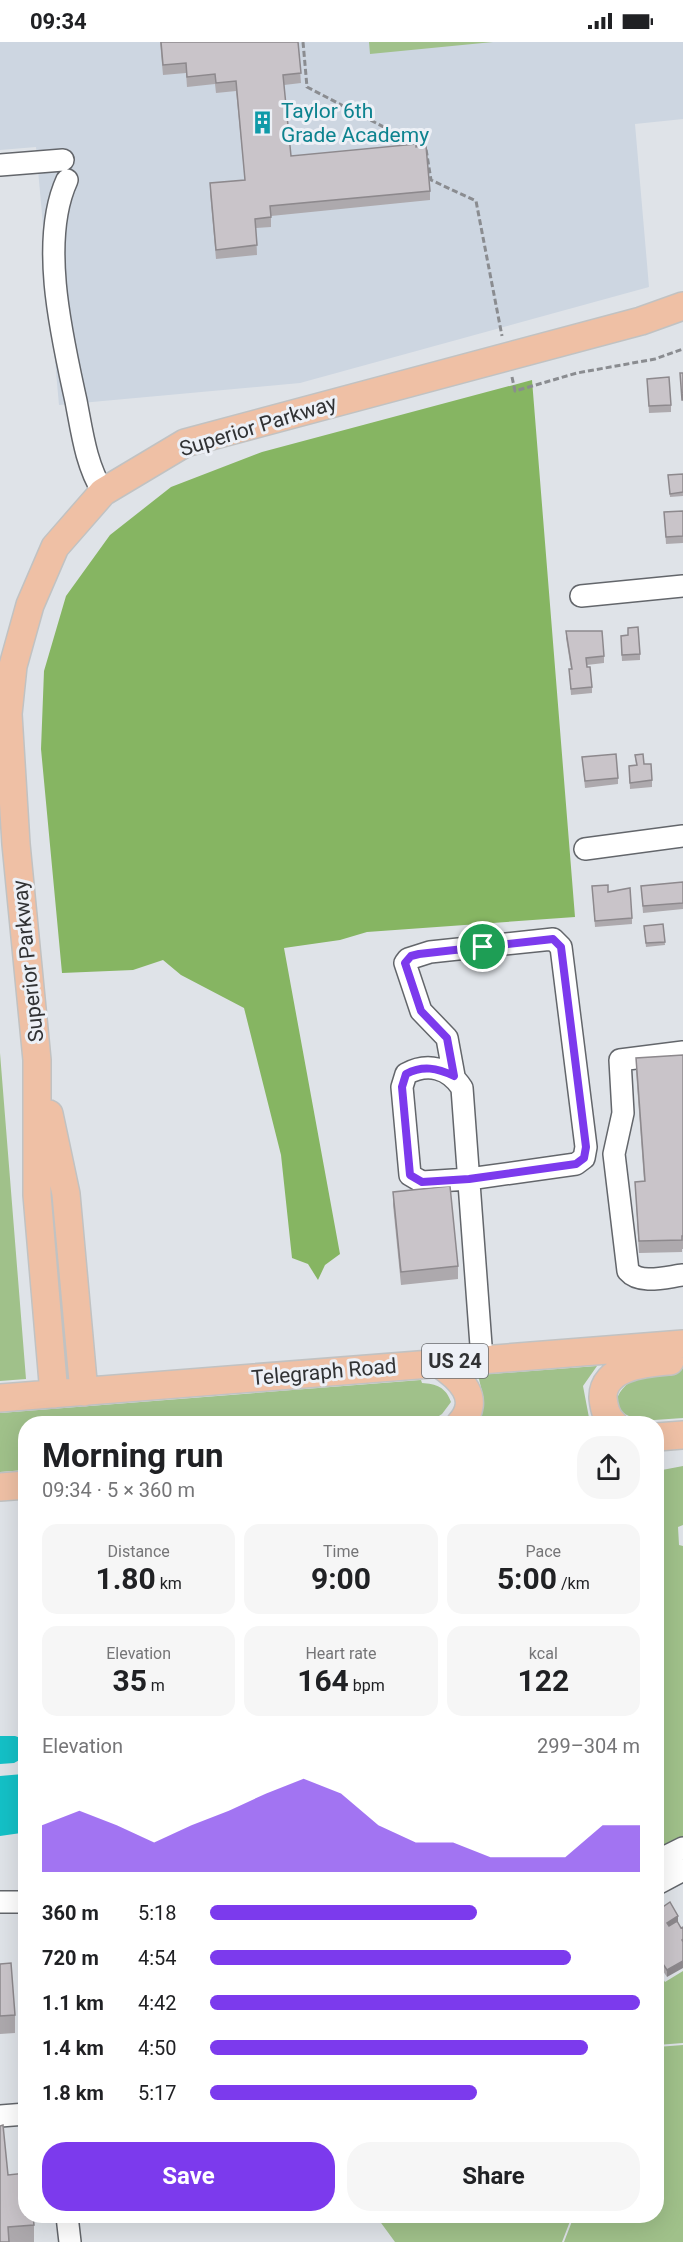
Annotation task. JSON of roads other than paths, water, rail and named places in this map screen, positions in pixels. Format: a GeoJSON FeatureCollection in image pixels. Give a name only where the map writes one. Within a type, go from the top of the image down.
{"type":"FeatureCollection","features":[{"type":"Feature","properties":{"kind":"main road","name":"Superior Parkway"},"geometry":{"type":"LineString","coordinates":[[54,1394],[38,1196],[38,1060],[8,714],[13,666],[30,605],[55,547],[103,492],[185,443],[641,321],[683,306]]}},
{"type":"Feature","properties":{"kind":"main road","name":"Superior Parkway"},"geometry":{"type":"LineString","coordinates":[[38,1060],[66,1194],[84,1392]]}},
{"type":"Feature","properties":{"kind":"main road","name":"Telegraph Road"},"geometry":{"type":"LineString","coordinates":[[0,1398],[683,1344]]}},
{"type":"Feature","properties":{"kind":"main road"},"geometry":{"type":"LineString","coordinates":[[609,1416],[604,1408],[603,1394],[608,1383],[616,1374],[647,1363],[683,1360]]}},
{"type":"Feature","properties":{"kind":"main road"},"geometry":{"type":"LineString","coordinates":[[438,1363],[459,1377],[466,1386],[469,1406],[464,1416]]}},
{"type":"Feature","properties":{"kind":"main road"},"geometry":{"type":"LineString","coordinates":[[664,1436],[683,1434]]}},
{"type":"Feature","properties":{"kind":"main road"},"geometry":{"type":"LineString","coordinates":[[0,1487],[18,1486]]}},
{"type":"Feature","properties":{"kind":"street"},"geometry":{"type":"LineString","coordinates":[[0,165],[65,170],[54,236],[59,331],[90,466],[103,492]]}},
{"type":"Feature","properties":{"kind":"street"},"geometry":{"type":"LineString","coordinates":[[581,596],[683,586]]}},
{"type":"Feature","properties":{"kind":"street"},"geometry":{"type":"LineString","coordinates":[[585,849],[683,836]]}},
{"type":"Feature","properties":{"kind":"street"},"geometry":{"type":"LineString","coordinates":[[454,1076],[428,1068],[416,1068],[406,1074],[402,1087],[410,1175],[422,1182],[469,1179],[576,1164],[584,1158],[586,1147],[561,947],[553,939],[430,952],[408,959],[405,963],[421,1011],[447,1038],[454,1076],[462,1088],[469,1179],[482,1359]]}},
{"type":"Feature","properties":{"kind":"street"},"geometry":{"type":"LineString","coordinates":[[683,1052],[621,1059],[623,1113],[614,1154],[628,1271],[633,1277],[642,1279],[683,1275]]}},
{"type":"Feature","properties":{"kind":"street"},"geometry":{"type":"LineString","coordinates":[[664,1876],[675,1864]]}},
{"type":"Feature","properties":{"kind":"street"},"geometry":{"type":"LineString","coordinates":[[0,1902],[18,1902]]}},
{"type":"Feature","properties":{"kind":"street"},"geometry":{"type":"LineString","coordinates":[[0,2116],[18,2115]]}},
{"type":"Feature","properties":{"kind":"street"},"geometry":{"type":"LineString","coordinates":[[68,2223],[70,2242]]}},
{"type":"Feature","properties":{"kind":"water"},"geometry":{"type":"Polygon","coordinates":[[[0,1736],[18,1737],[18,1761],[0,1764],[0,1736]]]}},
{"type":"Feature","properties":{"kind":"water"},"geometry":{"type":"Polygon","coordinates":[[[18,1774],[18,1833],[0,1836],[0,1776],[18,1774]]]}},
{"type":"Feature","properties":{"kind":"place","name":"Taylor 6th Grade Academy"},"geometry":{"type":"Point","coordinates":[263,123]}}]}
